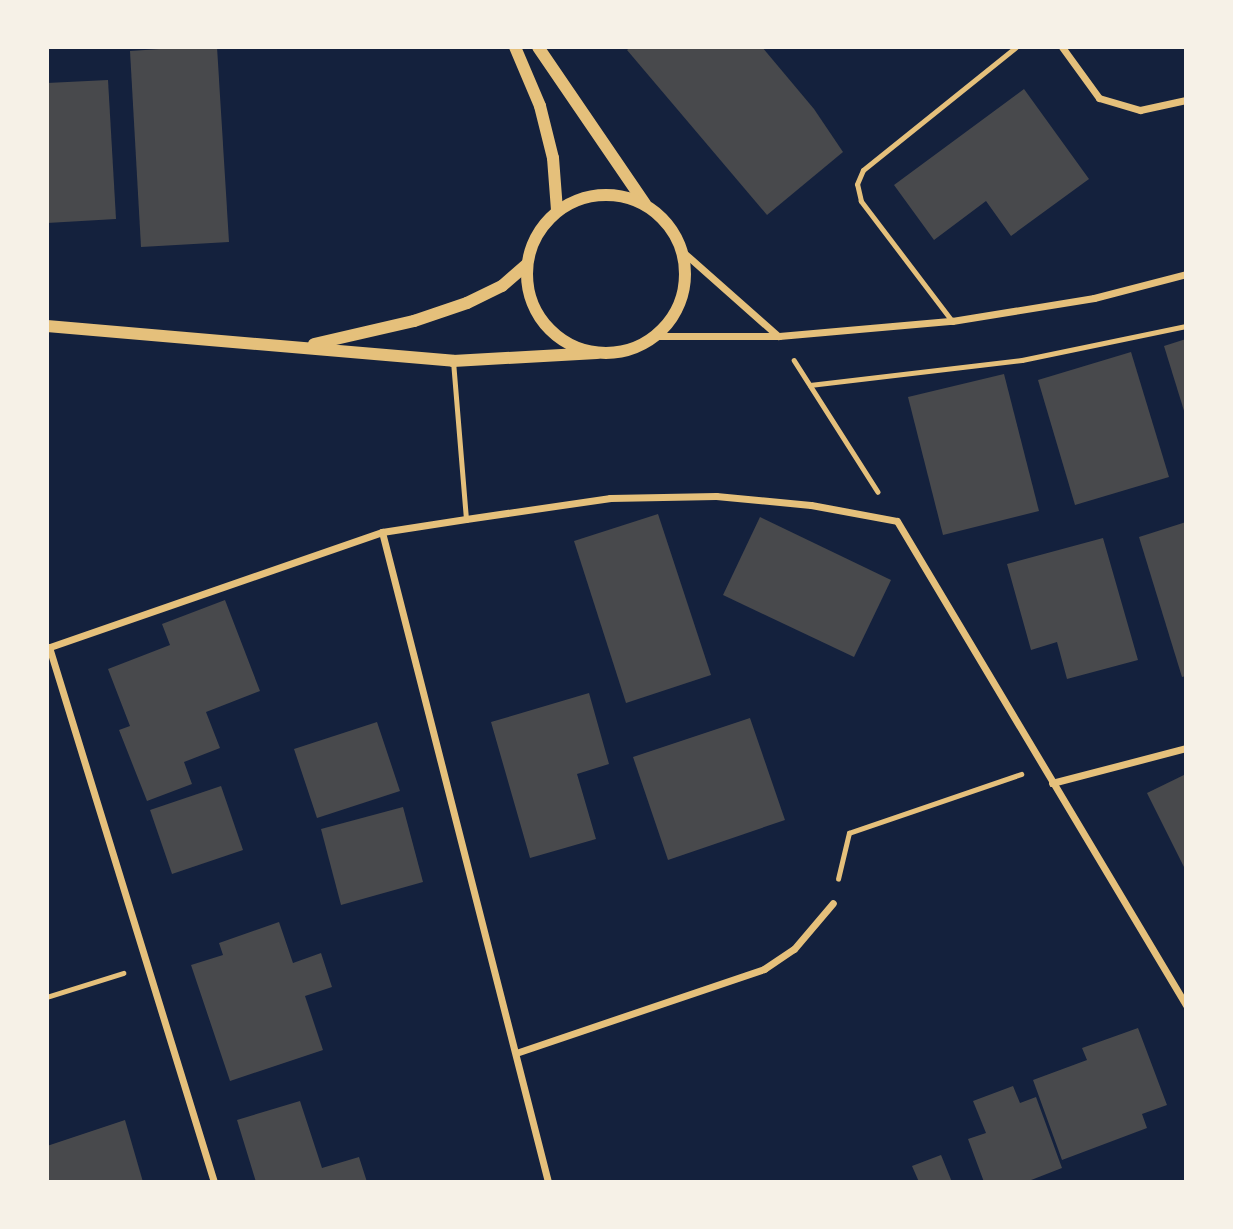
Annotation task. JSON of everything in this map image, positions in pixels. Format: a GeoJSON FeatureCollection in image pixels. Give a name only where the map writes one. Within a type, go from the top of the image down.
{"type":"FeatureCollection","features":[{"type":"Feature","properties":{"kind":"street"},"geometry":{"type":"LineString","coordinates":[[515,47],[547,132],[557,210]]}},
{"type":"Feature","properties":{"kind":"street"},"geometry":{"type":"LineString","coordinates":[[47,326],[453,361],[628,351],[656,337],[676,313],[686,283],[683,252],[669,224],[645,204],[538,47]]}},
{"type":"Feature","properties":{"kind":"street"},"geometry":{"type":"LineString","coordinates":[[1062,47],[1099,98],[1140,110],[1186,100]]}},
{"type":"Feature","properties":{"kind":"street"},"geometry":{"type":"LineString","coordinates":[[597,353],[567,344],[544,323],[530,295],[527,264],[537,234],[557,210],[585,196],[615,194],[645,204]]}},
{"type":"Feature","properties":{"kind":"street"},"geometry":{"type":"LineString","coordinates":[[683,252],[779,336]]}},
{"type":"Feature","properties":{"kind":"street"},"geometry":{"type":"LineString","coordinates":[[303,346],[414,321],[467,303],[502,286],[527,264]]}},
{"type":"Feature","properties":{"kind":"street"},"geometry":{"type":"LineString","coordinates":[[656,337],[779,336],[951,321],[1094,298],[1186,274]]}},
{"type":"Feature","properties":{"kind":"street"},"geometry":{"type":"LineString","coordinates":[[214,1182],[48,648],[382,532],[610,498],[716,496],[811,505],[897,521],[1186,1004]]}},
{"type":"Feature","properties":{"kind":"street"},"geometry":{"type":"LineString","coordinates":[[382,532],[548,1182]]}},
{"type":"Feature","properties":{"kind":"street"},"geometry":{"type":"LineString","coordinates":[[1052,783],[1186,748]]}},
{"type":"Feature","properties":{"kind":"street"},"geometry":{"type":"LineString","coordinates":[[516,1053],[764,969],[794,949],[833,903]]}},
{"type":"Feature","properties":{"kind":"lane"},"geometry":{"type":"LineString","coordinates":[[951,321],[861,201],[857,184],[863,170],[1016,47]]}},
{"type":"Feature","properties":{"kind":"lane"},"geometry":{"type":"LineString","coordinates":[[453,361],[466,519]]}},
{"type":"Feature","properties":{"kind":"path"},"geometry":{"type":"LineString","coordinates":[[810,385],[1022,360],[1186,326]]}},
{"type":"Feature","properties":{"kind":"path"},"geometry":{"type":"LineString","coordinates":[[779,336],[897,521]]}},
{"type":"Feature","properties":{"kind":"path"},"geometry":{"type":"LineString","coordinates":[[833,903],[849,833],[1042,767]]}},
{"type":"Feature","properties":{"kind":"path"},"geometry":{"type":"LineString","coordinates":[[47,997],[148,966]]}},
{"type":"Feature","properties":{"kind":"building"},"geometry":{"type":"Polygon","coordinates":[[[217,47],[229,242],[141,247],[130,51],[217,47]]]}},
{"type":"Feature","properties":{"kind":"building"},"geometry":{"type":"Polygon","coordinates":[[[631,47],[762,47],[814,109],[843,152],[767,215],[627,50],[631,47]]]}},
{"type":"Feature","properties":{"kind":"building"},"geometry":{"type":"Polygon","coordinates":[[[108,80],[116,219],[47,223],[47,83],[108,80]]]}},
{"type":"Feature","properties":{"kind":"building"},"geometry":{"type":"Polygon","coordinates":[[[1024,89],[1089,179],[1011,236],[986,201],[934,240],[894,185],[1024,89]]]}},
{"type":"Feature","properties":{"kind":"building"},"geometry":{"type":"Polygon","coordinates":[[[1186,339],[1186,414],[1185,414],[1164,346],[1186,339]]]}},
{"type":"Feature","properties":{"kind":"building"},"geometry":{"type":"Polygon","coordinates":[[[1131,352],[1169,477],[1075,505],[1038,380],[1131,352]]]}},
{"type":"Feature","properties":{"kind":"building"},"geometry":{"type":"Polygon","coordinates":[[[1004,374],[1039,511],[943,535],[908,397],[1004,374]]]}},
{"type":"Feature","properties":{"kind":"building"},"geometry":{"type":"Polygon","coordinates":[[[658,514],[711,675],[626,703],[574,541],[658,514]]]}},
{"type":"Feature","properties":{"kind":"building"},"geometry":{"type":"Polygon","coordinates":[[[760,517],[891,580],[854,657],[723,595],[760,517]]]}},
{"type":"Feature","properties":{"kind":"building"},"geometry":{"type":"Polygon","coordinates":[[[1186,522],[1186,676],[1182,677],[1139,537],[1186,522]]]}},
{"type":"Feature","properties":{"kind":"building"},"geometry":{"type":"Polygon","coordinates":[[[1103,538],[1138,660],[1067,679],[1057,642],[1031,650],[1007,564],[1103,538]]]}},
{"type":"Feature","properties":{"kind":"building"},"geometry":{"type":"Polygon","coordinates":[[[225,600],[260,691],[206,712],[220,748],[184,762],[192,784],[147,801],[119,730],[130,726],[108,669],[170,645],[162,624],[225,600]]]}},
{"type":"Feature","properties":{"kind":"building"},"geometry":{"type":"Polygon","coordinates":[[[589,693],[609,764],[577,774],[596,839],[530,858],[491,722],[589,693]]]}},
{"type":"Feature","properties":{"kind":"building"},"geometry":{"type":"Polygon","coordinates":[[[750,718],[785,820],[668,860],[633,757],[750,718]]]}},
{"type":"Feature","properties":{"kind":"building"},"geometry":{"type":"Polygon","coordinates":[[[377,722],[400,791],[317,818],[294,749],[377,722]]]}},
{"type":"Feature","properties":{"kind":"building"},"geometry":{"type":"Polygon","coordinates":[[[1186,774],[1186,871],[1147,793],[1186,774]]]}},
{"type":"Feature","properties":{"kind":"building"},"geometry":{"type":"Polygon","coordinates":[[[221,786],[243,850],[172,874],[150,810],[221,786]]]}},
{"type":"Feature","properties":{"kind":"building"},"geometry":{"type":"Polygon","coordinates":[[[403,807],[423,882],[341,905],[321,829],[403,807]]]}},
{"type":"Feature","properties":{"kind":"building"},"geometry":{"type":"Polygon","coordinates":[[[279,922],[293,963],[321,953],[332,987],[305,996],[323,1050],[230,1081],[191,965],[223,955],[219,943],[279,922]]]}},
{"type":"Feature","properties":{"kind":"building"},"geometry":{"type":"Polygon","coordinates":[[[1138,1028],[1167,1105],[1142,1114],[1147,1128],[1062,1160],[1033,1080],[1087,1060],[1082,1048],[1138,1028]]]}},
{"type":"Feature","properties":{"kind":"building"},"geometry":{"type":"Polygon","coordinates":[[[1013,1086],[1020,1103],[1036,1097],[1062,1168],[1026,1182],[984,1182],[968,1139],[986,1133],[973,1101],[1013,1086]]]}},
{"type":"Feature","properties":{"kind":"building"},"geometry":{"type":"Polygon","coordinates":[[[300,1101],[322,1168],[359,1157],[367,1182],[256,1182],[237,1120],[300,1101]]]}},
{"type":"Feature","properties":{"kind":"building"},"geometry":{"type":"Polygon","coordinates":[[[125,1120],[143,1182],[47,1182],[47,1146],[125,1120]]]}},
{"type":"Feature","properties":{"kind":"building"},"geometry":{"type":"Polygon","coordinates":[[[941,1155],[952,1182],[919,1182],[912,1166],[941,1155]]]}}]}
